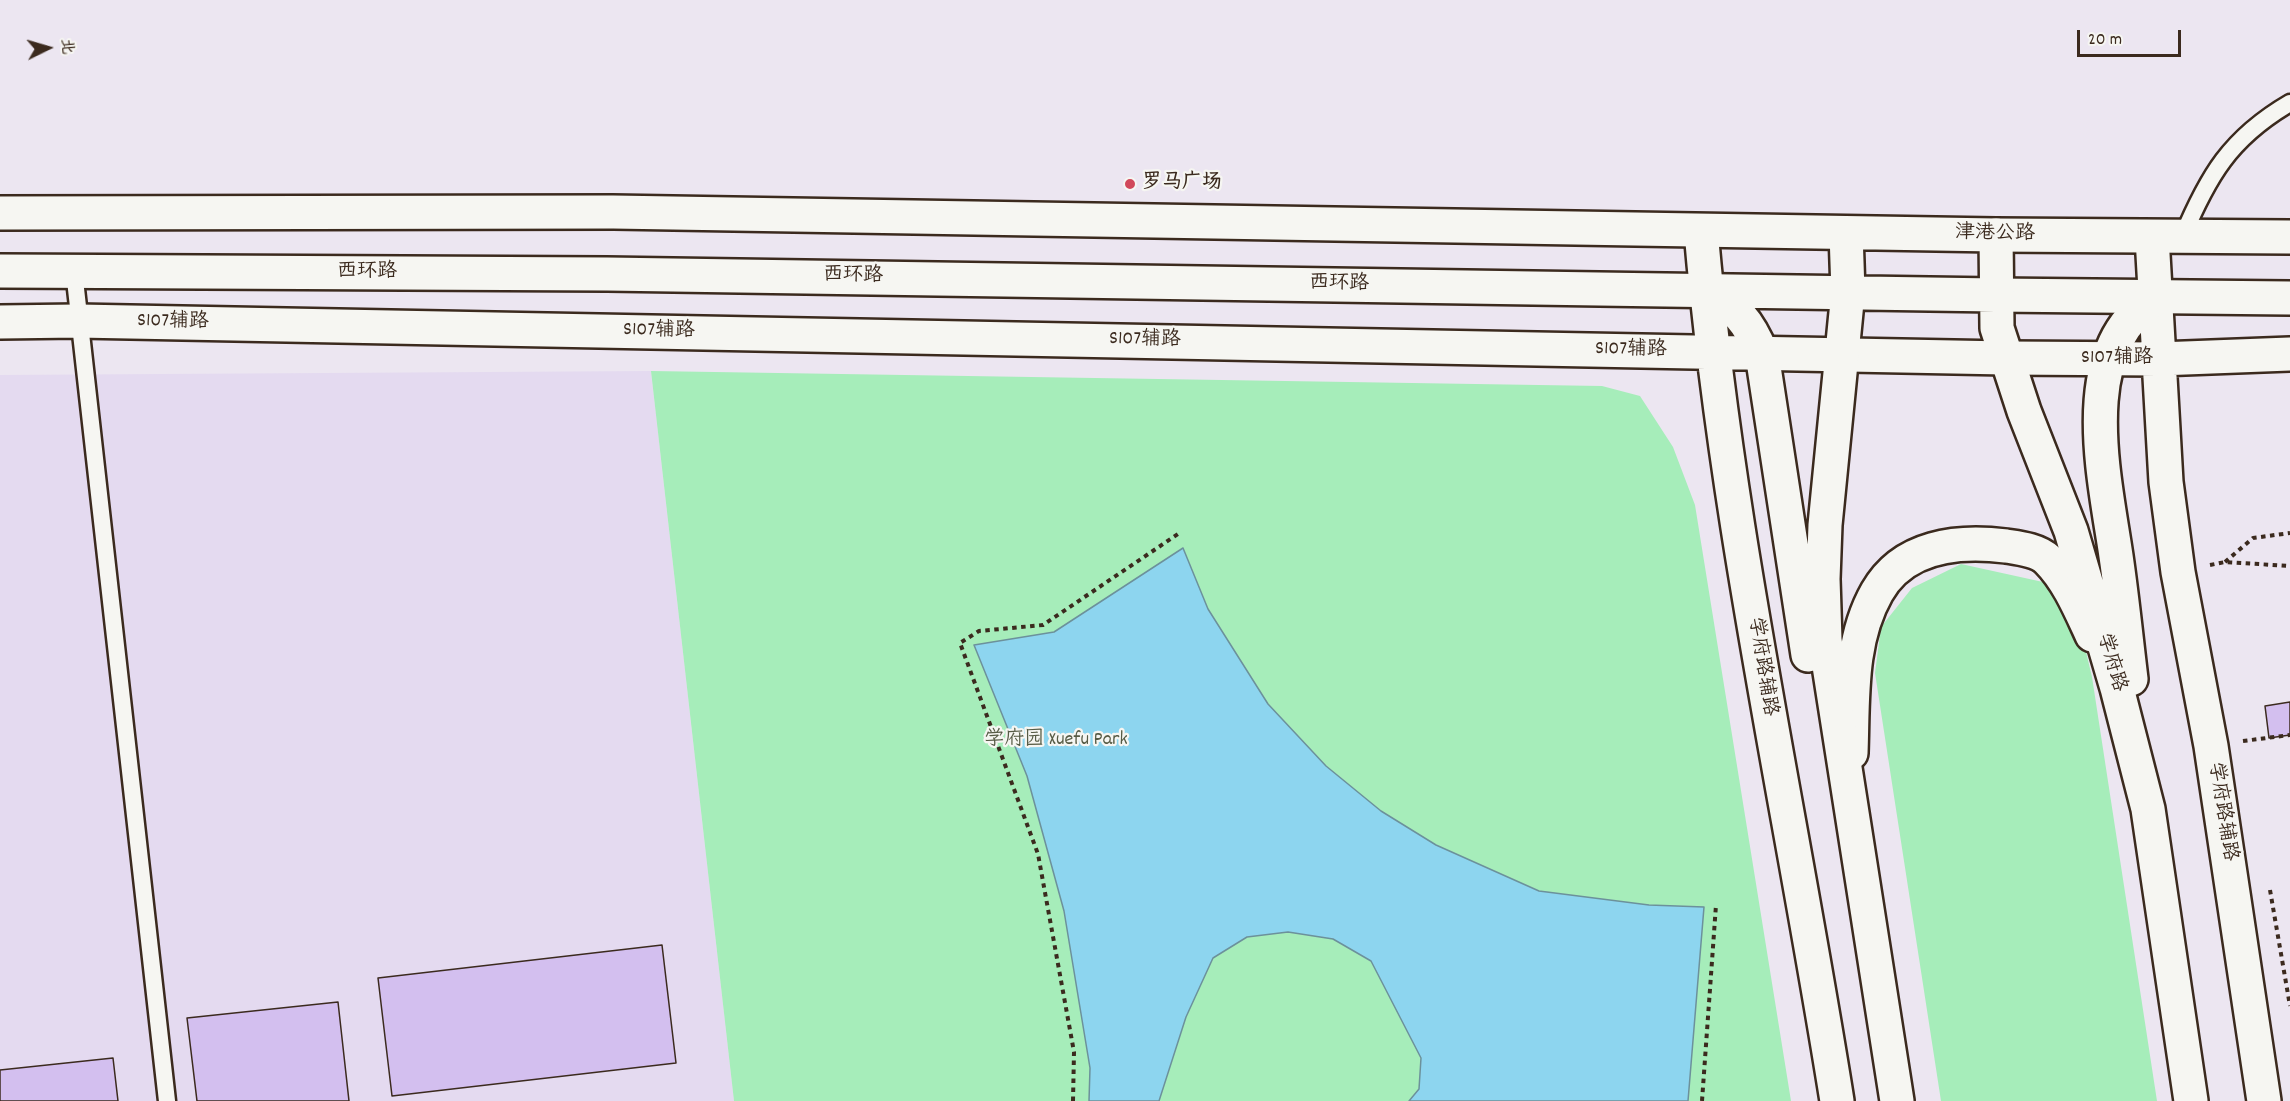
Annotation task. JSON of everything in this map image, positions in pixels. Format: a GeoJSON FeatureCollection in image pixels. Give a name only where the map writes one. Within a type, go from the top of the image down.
{"type":"FeatureCollection","features":[{"type":"Feature","properties":{"kind":"main road"},"geometry":{"type":"LineString","coordinates":[[0,213],[613,212],[1701,231]]}},
{"type":"Feature","properties":{"kind":"main road","name":"津港公路"},"geometry":{"type":"LineString","coordinates":[[1701,231],[2290,237]]}},
{"type":"Feature","properties":{"kind":"main road","name":"学府路辅路"},"geometry":{"type":"LineString","coordinates":[[1701,231],[1714,352],[1760,670],[1837,1101]]}},
{"type":"Feature","properties":{"kind":"main road"},"geometry":{"type":"LineString","coordinates":[[1846,234],[1848,292],[1825,525],[1823,579],[1825,640],[1898,1101]]}},
{"type":"Feature","properties":{"kind":"main road","name":"学府路"},"geometry":{"type":"LineString","coordinates":[[1996,235],[1998,328],[2006,358],[2056,487],[2117,688],[2148,808],[2191,1101]]}},
{"type":"Feature","properties":{"kind":"main road","name":"学府路辅路"},"geometry":{"type":"LineString","coordinates":[[2167,237],[2156,298],[2166,482],[2178,572],[2211,746],[2265,1101]]}},
{"type":"Feature","properties":{"kind":"main road","name":"西环路"},"geometry":{"type":"LineString","coordinates":[[0,272],[607,274],[1706,291]]}},
{"type":"Feature","properties":{"kind":"main road"},"geometry":{"type":"LineString","coordinates":[[1706,291],[2290,298]]}},
{"type":"Feature","properties":{"kind":"main road"},"geometry":{"type":"LineString","coordinates":[[1706,291],[1730,305],[1745,319],[1762,354],[1822,736],[1850,806]]}},
{"type":"Feature","properties":{"kind":"main road"},"geometry":{"type":"LineString","coordinates":[[2148,808],[2116,555],[2101,464],[2101,412],[2110,360],[2128,318],[2156,298]]}},
{"type":"Feature","properties":{"kind":"main road","name":"S107辅路"},"geometry":{"type":"LineString","coordinates":[[0,322],[78,321],[2110,360],[2290,354]]}},
{"type":"Feature","properties":{"kind":"main road"},"geometry":{"type":"LineString","coordinates":[[1850,806],[1856,654],[1876,593],[1891,573],[1915,556],[1937,547],[1961,544],[2024,548],[2047,559],[2073,595],[2117,688]]}},
{"type":"Feature","properties":{"kind":"lane"},"geometry":{"type":"LineString","coordinates":[[2167,237],[2200,195],[2224,156],[2266,117],[2290,103]]}},
{"type":"Feature","properties":{"kind":"lane"},"geometry":{"type":"LineString","coordinates":[[74,272],[167,1101]]}},
{"type":"Feature","properties":{"kind":"path"},"geometry":{"type":"LineString","coordinates":[[2225,562],[2253,538],[2290,533]]}},
{"type":"Feature","properties":{"kind":"path"},"geometry":{"type":"LineString","coordinates":[[1073,1101],[1074,1052],[1038,854],[960,643],[979,631],[1043,625],[1178,534]]}},
{"type":"Feature","properties":{"kind":"path"},"geometry":{"type":"LineString","coordinates":[[2178,572],[2225,562],[2290,566]]}},
{"type":"Feature","properties":{"kind":"path"},"geometry":{"type":"LineString","coordinates":[[2211,746],[2290,735]]}},
{"type":"Feature","properties":{"kind":"path"},"geometry":{"type":"LineString","coordinates":[[1702,1101],[1716,905]]}},
{"type":"Feature","properties":{"kind":"shaded area"},"geometry":{"type":"Polygon","coordinates":[[[651,371],[734,1101],[0,1101],[0,375],[651,371]]]}},
{"type":"Feature","properties":{"kind":"green space","name":"学府园 Xuefu Park"},"geometry":{"type":"Polygon","coordinates":[[[651,371],[1602,386],[1640,396],[1673,447],[1695,505],[1791,1101],[734,1101],[651,371]]]}},
{"type":"Feature","properties":{"kind":"green space"},"geometry":{"type":"Polygon","coordinates":[[[1961,564],[2043,582],[2079,622],[2092,677],[2157,1101],[1941,1101],[1875,673],[1881,627],[1912,588],[1961,564]]]}},
{"type":"Feature","properties":{"kind":"water"},"geometry":{"type":"Polygon","coordinates":[[[1183,548],[1208,609],[1268,704],[1326,766],[1381,811],[1436,845],[1539,891],[1649,905],[1704,907],[1688,1101],[1409,1101],[1419,1089],[1421,1058],[1371,961],[1333,939],[1288,932],[1247,937],[1213,958],[1186,1017],[1159,1101],[1089,1101],[1090,1068],[1064,911],[1027,776],[974,645],[1054,632],[1183,548]]]}},
{"type":"Feature","properties":{"kind":"building"},"geometry":{"type":"Polygon","coordinates":[[[2290,702],[2290,735],[2269,738],[2265,706],[2290,702]]]}},
{"type":"Feature","properties":{"kind":"building"},"geometry":{"type":"Polygon","coordinates":[[[662,945],[676,1063],[392,1096],[378,978],[662,945]]]}},
{"type":"Feature","properties":{"kind":"building"},"geometry":{"type":"Polygon","coordinates":[[[338,1002],[349,1101],[197,1101],[187,1018],[338,1002]]]}},
{"type":"Feature","properties":{"kind":"building"},"geometry":{"type":"Polygon","coordinates":[[[113,1058],[118,1101],[0,1101],[0,1070],[113,1058]]]}},
{"type":"Feature","properties":{"kind":"place","name":"罗马广场"},"geometry":{"type":"Point","coordinates":[1130,184]}}]}
